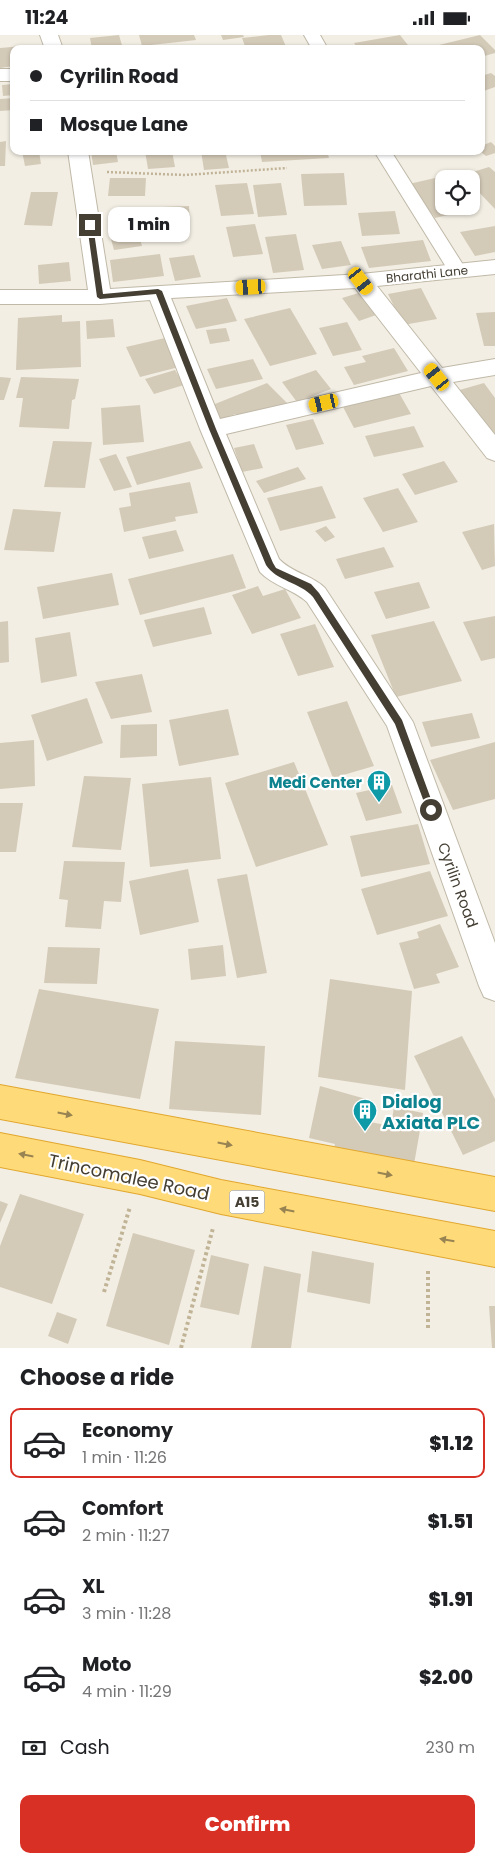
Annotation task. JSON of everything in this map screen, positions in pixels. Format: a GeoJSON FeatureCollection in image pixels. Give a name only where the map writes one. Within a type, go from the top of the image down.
{"type":"FeatureCollection","features":[{"type":"Feature","properties":{"kind":"highway"},"geometry":{"type":"LineString","coordinates":[[0,1102],[495,1194]]}},
{"type":"Feature","properties":{"kind":"highway","name":"Trincomalee Road"},"geometry":{"type":"LineString","coordinates":[[0,1150],[140,1177],[220,1197],[495,1249]]}},
{"type":"Feature","properties":{"kind":"street"},"geometry":{"type":"LineString","coordinates":[[385,155],[458,271]]}},
{"type":"Feature","properties":{"kind":"street"},"geometry":{"type":"LineString","coordinates":[[80,161],[100,297]]}},
{"type":"Feature","properties":{"kind":"street","name":"Bharathi Lane"},"geometry":{"type":"LineString","coordinates":[[0,297],[100,297],[158,291],[361,281],[495,267]]}},
{"type":"Feature","properties":{"kind":"street"},"geometry":{"type":"LineString","coordinates":[[361,281],[495,452]]}},
{"type":"Feature","properties":{"kind":"street","name":"Cyrilin Road"},"geometry":{"type":"LineString","coordinates":[[158,291],[212,429],[269,565],[274,571],[308,587],[316,595],[399,722],[495,986]]}},
{"type":"Feature","properties":{"kind":"street"},"geometry":{"type":"LineString","coordinates":[[212,429],[437,377],[495,367]]}},
{"type":"Feature","properties":{"kind":"path"},"geometry":{"type":"LineString","coordinates":[[80,161],[185,175],[287,168]]}},
{"type":"Feature","properties":{"kind":"path"},"geometry":{"type":"LineString","coordinates":[[104,1292],[140,1177]]}},
{"type":"Feature","properties":{"kind":"path"},"geometry":{"type":"LineString","coordinates":[[181,1348],[220,1197]]}},
{"type":"Feature","properties":{"kind":"path"},"geometry":{"type":"LineString","coordinates":[[428,1236],[428,1330]]}},
{"type":"Feature","properties":{"kind":"building"},"geometry":{"type":"Polygon","coordinates":[[[119,35],[122,45],[91,45],[90,38],[119,35]]]}},
{"type":"Feature","properties":{"kind":"building"},"geometry":{"type":"Polygon","coordinates":[[[139,35],[194,35],[196,40],[151,45],[142,45],[139,35]]]}},
{"type":"Feature","properties":{"kind":"building"},"geometry":{"type":"Polygon","coordinates":[[[221,35],[243,35],[244,37],[223,40],[221,35]]]}},
{"type":"Feature","properties":{"kind":"building"},"geometry":{"type":"Polygon","coordinates":[[[281,35],[285,45],[245,45],[242,38],[281,35]]]}},
{"type":"Feature","properties":{"kind":"building"},"geometry":{"type":"Polygon","coordinates":[[[400,35],[408,45],[355,45],[354,43],[400,35]]]}},
{"type":"Feature","properties":{"kind":"building"},"geometry":{"type":"Polygon","coordinates":[[[480,35],[495,50],[495,53],[485,56],[485,45],[439,45],[480,35]]]}},
{"type":"Feature","properties":{"kind":"building"},"geometry":{"type":"Polygon","coordinates":[[[10,47],[10,67],[0,68],[0,48],[10,47]]]}},
{"type":"Feature","properties":{"kind":"building"},"geometry":{"type":"Polygon","coordinates":[[[491,73],[495,76],[495,87],[485,91],[485,75],[491,73]]]}},
{"type":"Feature","properties":{"kind":"building"},"geometry":{"type":"Polygon","coordinates":[[[10,84],[10,95],[3,96],[2,85],[10,84]]]}},
{"type":"Feature","properties":{"kind":"building"},"geometry":{"type":"Polygon","coordinates":[[[10,98],[10,110],[0,111],[0,99],[10,98]]]}},
{"type":"Feature","properties":{"kind":"building"},"geometry":{"type":"Polygon","coordinates":[[[6,141],[5,166],[0,166],[0,142],[6,141]]]}},
{"type":"Feature","properties":{"kind":"building"},"geometry":{"type":"Polygon","coordinates":[[[491,142],[495,146],[495,153],[485,155],[485,144],[491,142]]]}},
{"type":"Feature","properties":{"kind":"building"},"geometry":{"type":"Polygon","coordinates":[[[23,155],[40,155],[41,164],[25,166],[23,155]]]}},
{"type":"Feature","properties":{"kind":"building"},"geometry":{"type":"Polygon","coordinates":[[[92,155],[117,155],[118,162],[93,165],[92,155]]]}},
{"type":"Feature","properties":{"kind":"building"},"geometry":{"type":"Polygon","coordinates":[[[146,155],[173,155],[175,167],[148,169],[146,155]]]}},
{"type":"Feature","properties":{"kind":"building"},"geometry":{"type":"Polygon","coordinates":[[[202,155],[226,155],[229,168],[204,170],[202,155]]]}},
{"type":"Feature","properties":{"kind":"building"},"geometry":{"type":"Polygon","coordinates":[[[261,155],[328,155],[329,158],[262,162],[261,155]]]}},
{"type":"Feature","properties":{"kind":"building"},"geometry":{"type":"Polygon","coordinates":[[[489,167],[495,172],[495,209],[480,193],[479,170],[489,167]]]}},
{"type":"Feature","properties":{"kind":"building"},"geometry":{"type":"Polygon","coordinates":[[[344,173],[347,205],[304,206],[301,174],[344,173]]]}},
{"type":"Feature","properties":{"kind":"building"},"geometry":{"type":"Polygon","coordinates":[[[110,178],[146,178],[145,196],[108,196],[110,178]]]}},
{"type":"Feature","properties":{"kind":"building"},"geometry":{"type":"Polygon","coordinates":[[[435,178],[435,215],[448,215],[435,218],[409,184],[435,178]]]}},
{"type":"Feature","properties":{"kind":"building"},"geometry":{"type":"Polygon","coordinates":[[[247,183],[254,214],[221,216],[215,185],[247,183]]]}},
{"type":"Feature","properties":{"kind":"building"},"geometry":{"type":"Polygon","coordinates":[[[281,183],[287,215],[258,217],[253,185],[281,183]]]}},
{"type":"Feature","properties":{"kind":"building"},"geometry":{"type":"Polygon","coordinates":[[[31,192],[58,192],[52,226],[24,225],[31,192]]]}},
{"type":"Feature","properties":{"kind":"building"},"geometry":{"type":"Polygon","coordinates":[[[189,206],[190,228],[164,229],[163,207],[189,206]]]}},
{"type":"Feature","properties":{"kind":"building"},"geometry":{"type":"Polygon","coordinates":[[[395,211],[400,234],[362,236],[358,213],[395,211]]]}},
{"type":"Feature","properties":{"kind":"building"},"geometry":{"type":"Polygon","coordinates":[[[255,224],[263,254],[233,257],[226,227],[255,224]]]}},
{"type":"Feature","properties":{"kind":"building"},"geometry":{"type":"Polygon","coordinates":[[[495,226],[495,252],[475,256],[460,232],[495,226]]]}},
{"type":"Feature","properties":{"kind":"building"},"geometry":{"type":"Polygon","coordinates":[[[137,228],[142,246],[114,250],[109,232],[137,228]]]}},
{"type":"Feature","properties":{"kind":"building"},"geometry":{"type":"Polygon","coordinates":[[[296,234],[304,270],[273,273],[265,237],[296,234]]]}},
{"type":"Feature","properties":{"kind":"building"},"geometry":{"type":"Polygon","coordinates":[[[423,240],[431,261],[369,268],[361,247],[423,240]]]}},
{"type":"Feature","properties":{"kind":"building"},"geometry":{"type":"Polygon","coordinates":[[[341,241],[351,265],[322,269],[312,245],[341,241]]]}},
{"type":"Feature","properties":{"kind":"building"},"geometry":{"type":"Polygon","coordinates":[[[160,254],[164,276],[113,282],[110,260],[160,254]]]}},
{"type":"Feature","properties":{"kind":"building"},"geometry":{"type":"Polygon","coordinates":[[[194,255],[201,277],[175,281],[169,258],[194,255]]]}},
{"type":"Feature","properties":{"kind":"building"},"geometry":{"type":"Polygon","coordinates":[[[69,262],[71,281],[39,284],[38,265],[69,262]]]}},
{"type":"Feature","properties":{"kind":"building"},"geometry":{"type":"Polygon","coordinates":[[[421,288],[437,319],[403,325],[388,294],[421,288]]]}},
{"type":"Feature","properties":{"kind":"building"},"geometry":{"type":"Polygon","coordinates":[[[362,292],[379,314],[359,321],[342,298],[362,292]]]}},
{"type":"Feature","properties":{"kind":"building"},"geometry":{"type":"Polygon","coordinates":[[[227,298],[237,321],[196,329],[186,306],[227,298]]]}},
{"type":"Feature","properties":{"kind":"building"},"geometry":{"type":"Polygon","coordinates":[[[290,308],[317,354],[270,366],[244,319],[290,308]]]}},
{"type":"Feature","properties":{"kind":"building"},"geometry":{"type":"Polygon","coordinates":[[[495,312],[495,346],[484,346],[476,313],[495,312]]]}},
{"type":"Feature","properties":{"kind":"building"},"geometry":{"type":"Polygon","coordinates":[[[62,315],[62,322],[80,321],[81,367],[16,370],[18,318],[62,315]]]}},
{"type":"Feature","properties":{"kind":"building"},"geometry":{"type":"Polygon","coordinates":[[[113,319],[115,337],[87,339],[86,321],[113,319]]]}},
{"type":"Feature","properties":{"kind":"building"},"geometry":{"type":"Polygon","coordinates":[[[347,322],[362,350],[333,356],[319,328],[347,322]]]}},
{"type":"Feature","properties":{"kind":"building"},"geometry":{"type":"Polygon","coordinates":[[[226,328],[230,341],[210,344],[206,330],[226,328]]]}},
{"type":"Feature","properties":{"kind":"building"},"geometry":{"type":"Polygon","coordinates":[[[165,338],[179,367],[140,377],[126,347],[165,338]]]}},
{"type":"Feature","properties":{"kind":"building"},"geometry":{"type":"Polygon","coordinates":[[[394,348],[408,371],[354,385],[344,367],[366,362],[362,356],[394,348]]]}},
{"type":"Feature","properties":{"kind":"building"},"geometry":{"type":"Polygon","coordinates":[[[253,359],[263,379],[216,389],[207,369],[253,359]]]}},
{"type":"Feature","properties":{"kind":"building"},"geometry":{"type":"Polygon","coordinates":[[[175,370],[184,385],[154,394],[145,379],[175,370]]]}},
{"type":"Feature","properties":{"kind":"building"},"geometry":{"type":"Polygon","coordinates":[[[316,370],[331,389],[297,402],[282,382],[316,370]]]}},
{"type":"Feature","properties":{"kind":"building"},"geometry":{"type":"Polygon","coordinates":[[[0,377],[11,378],[4,400],[0,400],[0,377]]]}},
{"type":"Feature","properties":{"kind":"building"},"geometry":{"type":"Polygon","coordinates":[[[21,377],[79,379],[75,399],[72,400],[69,429],[19,427],[23,398],[16,398],[21,377]]]}},
{"type":"Feature","properties":{"kind":"building"},"geometry":{"type":"Polygon","coordinates":[[[267,383],[287,403],[242,418],[235,414],[221,420],[210,406],[267,383]]]}},
{"type":"Feature","properties":{"kind":"building"},"geometry":{"type":"Polygon","coordinates":[[[484,383],[495,398],[495,440],[456,391],[484,383]]]}},
{"type":"Feature","properties":{"kind":"building"},"geometry":{"type":"Polygon","coordinates":[[[398,391],[411,414],[354,428],[342,405],[398,391]]]}},
{"type":"Feature","properties":{"kind":"building"},"geometry":{"type":"Polygon","coordinates":[[[140,405],[144,442],[103,445],[101,408],[140,405]]]}},
{"type":"Feature","properties":{"kind":"building"},"geometry":{"type":"Polygon","coordinates":[[[313,419],[324,444],[296,450],[286,425],[313,419]]]}},
{"type":"Feature","properties":{"kind":"building"},"geometry":{"type":"Polygon","coordinates":[[[414,426],[424,447],[374,457],[365,436],[414,426]]]}},
{"type":"Feature","properties":{"kind":"building"},"geometry":{"type":"Polygon","coordinates":[[[53,441],[92,442],[85,488],[44,487],[53,441]]]}},
{"type":"Feature","properties":{"kind":"building"},"geometry":{"type":"Polygon","coordinates":[[[190,441],[203,468],[137,485],[126,457],[190,441]]]}},
{"type":"Feature","properties":{"kind":"building"},"geometry":{"type":"Polygon","coordinates":[[[254,444],[263,468],[242,472],[234,448],[254,444]]]}},
{"type":"Feature","properties":{"kind":"building"},"geometry":{"type":"Polygon","coordinates":[[[116,454],[132,487],[114,491],[99,459],[116,454]]]}},
{"type":"Feature","properties":{"kind":"building"},"geometry":{"type":"Polygon","coordinates":[[[444,461],[458,482],[415,495],[402,474],[444,461]]]}},
{"type":"Feature","properties":{"kind":"building"},"geometry":{"type":"Polygon","coordinates":[[[298,467],[306,479],[264,493],[256,481],[298,467]]]}},
{"type":"Feature","properties":{"kind":"building"},"geometry":{"type":"Polygon","coordinates":[[[190,482],[198,513],[175,517],[176,521],[124,532],[119,508],[131,506],[129,493],[190,482]]]}},
{"type":"Feature","properties":{"kind":"building"},"geometry":{"type":"Polygon","coordinates":[[[322,486],[336,518],[280,531],[267,498],[322,486]]]}},
{"type":"Feature","properties":{"kind":"building"},"geometry":{"type":"Polygon","coordinates":[[[398,488],[418,522],[383,532],[363,498],[398,488]]]}},
{"type":"Feature","properties":{"kind":"building"},"geometry":{"type":"Polygon","coordinates":[[[13,509],[61,512],[54,552],[4,550],[13,509]]]}},
{"type":"Feature","properties":{"kind":"building"},"geometry":{"type":"Polygon","coordinates":[[[494,524],[495,566],[482,570],[462,532],[494,524]]]}},
{"type":"Feature","properties":{"kind":"building"},"geometry":{"type":"Polygon","coordinates":[[[326,526],[335,537],[325,542],[315,531],[326,526]]]}},
{"type":"Feature","properties":{"kind":"building"},"geometry":{"type":"Polygon","coordinates":[[[176,530],[184,551],[149,559],[142,537],[176,530]]]}},
{"type":"Feature","properties":{"kind":"building"},"geometry":{"type":"Polygon","coordinates":[[[384,547],[394,567],[345,579],[336,559],[384,547]]]}},
{"type":"Feature","properties":{"kind":"building"},"geometry":{"type":"Polygon","coordinates":[[[233,554],[246,588],[140,615],[128,579],[233,554]]]}},
{"type":"Feature","properties":{"kind":"building"},"geometry":{"type":"Polygon","coordinates":[[[112,573],[119,605],[43,619],[37,587],[112,573]]]}},
{"type":"Feature","properties":{"kind":"building"},"geometry":{"type":"Polygon","coordinates":[[[419,582],[430,608],[386,619],[374,592],[419,582]]]}},
{"type":"Feature","properties":{"kind":"building"},"geometry":{"type":"Polygon","coordinates":[[[258,586],[263,596],[285,589],[301,618],[252,634],[232,595],[258,586]]]}},
{"type":"Feature","properties":{"kind":"building"},"geometry":{"type":"Polygon","coordinates":[[[204,607],[212,634],[153,647],[144,620],[204,607]]]}},
{"type":"Feature","properties":{"kind":"building"},"geometry":{"type":"Polygon","coordinates":[[[495,616],[495,658],[481,661],[463,622],[495,616]]]}},
{"type":"Feature","properties":{"kind":"building"},"geometry":{"type":"Polygon","coordinates":[[[8,621],[9,662],[0,663],[0,622],[8,621]]]}},
{"type":"Feature","properties":{"kind":"building"},"geometry":{"type":"Polygon","coordinates":[[[434,621],[462,681],[396,697],[371,635],[434,621]]]}},
{"type":"Feature","properties":{"kind":"building"},"geometry":{"type":"Polygon","coordinates":[[[315,624],[334,667],[298,676],[280,634],[315,624]]]}},
{"type":"Feature","properties":{"kind":"building"},"geometry":{"type":"Polygon","coordinates":[[[70,632],[77,676],[41,683],[35,638],[70,632]]]}},
{"type":"Feature","properties":{"kind":"building"},"geometry":{"type":"Polygon","coordinates":[[[142,674],[152,712],[111,719],[95,682],[142,674]]]}},
{"type":"Feature","properties":{"kind":"building"},"geometry":{"type":"Polygon","coordinates":[[[87,698],[103,743],[47,761],[31,715],[87,698]]]}},
{"type":"Feature","properties":{"kind":"building"},"geometry":{"type":"Polygon","coordinates":[[[347,701],[374,766],[333,778],[307,712],[347,701]]]}},
{"type":"Feature","properties":{"kind":"building"},"geometry":{"type":"Polygon","coordinates":[[[228,709],[239,755],[179,766],[169,720],[228,709]]]}},
{"type":"Feature","properties":{"kind":"building"},"geometry":{"type":"Polygon","coordinates":[[[472,713],[480,738],[431,747],[422,722],[472,713]]]}},
{"type":"Feature","properties":{"kind":"building"},"geometry":{"type":"Polygon","coordinates":[[[157,724],[157,756],[120,758],[121,725],[157,724]]]}},
{"type":"Feature","properties":{"kind":"building"},"geometry":{"type":"Polygon","coordinates":[[[34,740],[35,786],[0,789],[0,743],[34,740]]]}},
{"type":"Feature","properties":{"kind":"building"},"geometry":{"type":"Polygon","coordinates":[[[495,742],[495,799],[453,810],[430,760],[495,742]]]}},
{"type":"Feature","properties":{"kind":"building"},"geometry":{"type":"Polygon","coordinates":[[[294,762],[328,845],[256,867],[225,783],[294,762]]]}},
{"type":"Feature","properties":{"kind":"building"},"geometry":{"type":"Polygon","coordinates":[[[84,776],[131,778],[121,850],[72,847],[84,776]]]}},
{"type":"Feature","properties":{"kind":"building"},"geometry":{"type":"Polygon","coordinates":[[[211,777],[221,859],[150,867],[142,784],[211,777]]]}},
{"type":"Feature","properties":{"kind":"building","name":"Medi Center"},"geometry":{"type":"Polygon","coordinates":[[[392,785],[402,813],[366,821],[356,793],[392,785]]]}},
{"type":"Feature","properties":{"kind":"building"},"geometry":{"type":"Polygon","coordinates":[[[0,803],[23,803],[16,852],[0,852],[0,803]]]}},
{"type":"Feature","properties":{"kind":"building"},"geometry":{"type":"Polygon","coordinates":[[[418,824],[430,864],[361,877],[350,836],[418,824]]]}},
{"type":"Feature","properties":{"kind":"building"},"geometry":{"type":"Polygon","coordinates":[[[64,861],[125,862],[121,902],[104,901],[101,929],[65,927],[68,900],[59,899],[64,861]]]}},
{"type":"Feature","properties":{"kind":"building"},"geometry":{"type":"Polygon","coordinates":[[[188,869],[199,922],[140,935],[129,881],[188,869]]]}},
{"type":"Feature","properties":{"kind":"building"},"geometry":{"type":"Polygon","coordinates":[[[430,871],[448,916],[377,935],[361,889],[430,871]]]}},
{"type":"Feature","properties":{"kind":"building"},"geometry":{"type":"Polygon","coordinates":[[[247,874],[267,973],[237,978],[217,879],[247,874]]]}},
{"type":"Feature","properties":{"kind":"building"},"geometry":{"type":"Polygon","coordinates":[[[440,924],[459,967],[436,974],[440,983],[414,989],[399,943],[419,938],[417,932],[440,924]]]}},
{"type":"Feature","properties":{"kind":"building"},"geometry":{"type":"Polygon","coordinates":[[[223,945],[226,976],[191,980],[188,949],[223,945]]]}},
{"type":"Feature","properties":{"kind":"building"},"geometry":{"type":"Polygon","coordinates":[[[48,947],[100,948],[97,984],[44,983],[48,947]]]}},
{"type":"Feature","properties":{"kind":"building"},"geometry":{"type":"Polygon","coordinates":[[[330,979],[412,991],[405,1090],[318,1077],[330,979]]]}},
{"type":"Feature","properties":{"kind":"building"},"geometry":{"type":"Polygon","coordinates":[[[39,989],[159,1009],[140,1099],[15,1078],[39,989]]]}},
{"type":"Feature","properties":{"kind":"building"},"geometry":{"type":"Polygon","coordinates":[[[462,1036],[495,1099],[495,1141],[463,1155],[414,1056],[462,1036]]]}},
{"type":"Feature","properties":{"kind":"building"},"geometry":{"type":"Polygon","coordinates":[[[175,1041],[265,1046],[261,1115],[169,1109],[175,1041]]]}},
{"type":"Feature","properties":{"kind":"building","name":"Dialog Axiata PLC"},"geometry":{"type":"Polygon","coordinates":[[[320,1086],[373,1101],[370,1122],[391,1126],[394,1107],[423,1113],[413,1170],[333,1151],[335,1144],[309,1138],[320,1086]]]}},
{"type":"Feature","properties":{"kind":"building"},"geometry":{"type":"Polygon","coordinates":[[[20,1194],[84,1214],[52,1304],[0,1287],[0,1246],[20,1194]]]}},
{"type":"Feature","properties":{"kind":"building"},"geometry":{"type":"Polygon","coordinates":[[[0,1201],[8,1204],[0,1223],[0,1201]]]}},
{"type":"Feature","properties":{"kind":"building"},"geometry":{"type":"Polygon","coordinates":[[[133,1233],[195,1250],[169,1345],[106,1326],[133,1233]]]}},
{"type":"Feature","properties":{"kind":"building"},"geometry":{"type":"Polygon","coordinates":[[[312,1251],[374,1263],[370,1304],[307,1292],[312,1251]]]}},
{"type":"Feature","properties":{"kind":"building"},"geometry":{"type":"Polygon","coordinates":[[[211,1255],[249,1264],[239,1315],[200,1307],[211,1255]]]}},
{"type":"Feature","properties":{"kind":"building"},"geometry":{"type":"Polygon","coordinates":[[[264,1266],[301,1274],[291,1348],[251,1348],[264,1266]]]}},
{"type":"Feature","properties":{"kind":"building"},"geometry":{"type":"Polygon","coordinates":[[[489,1306],[495,1306],[495,1348],[492,1348],[489,1306]]]}},
{"type":"Feature","properties":{"kind":"building"},"geometry":{"type":"Polygon","coordinates":[[[57,1312],[77,1319],[68,1344],[48,1336],[57,1312]]]}},
{"type":"Feature","properties":{"kind":"place","name":"Medi Center"},"geometry":{"type":"Point","coordinates":[379,803]}},
{"type":"Feature","properties":{"kind":"place","name":"Dialog Axiata PLC"},"geometry":{"type":"Point","coordinates":[365,1132]}},
{"type":"Feature","properties":{"kind":"route"},"geometry":{"type":"LineString","coordinates":[[90,225],[100,297],[158,291],[212,429],[269,565],[274,571],[308,587],[316,595],[399,722],[431,810]]}}]}
